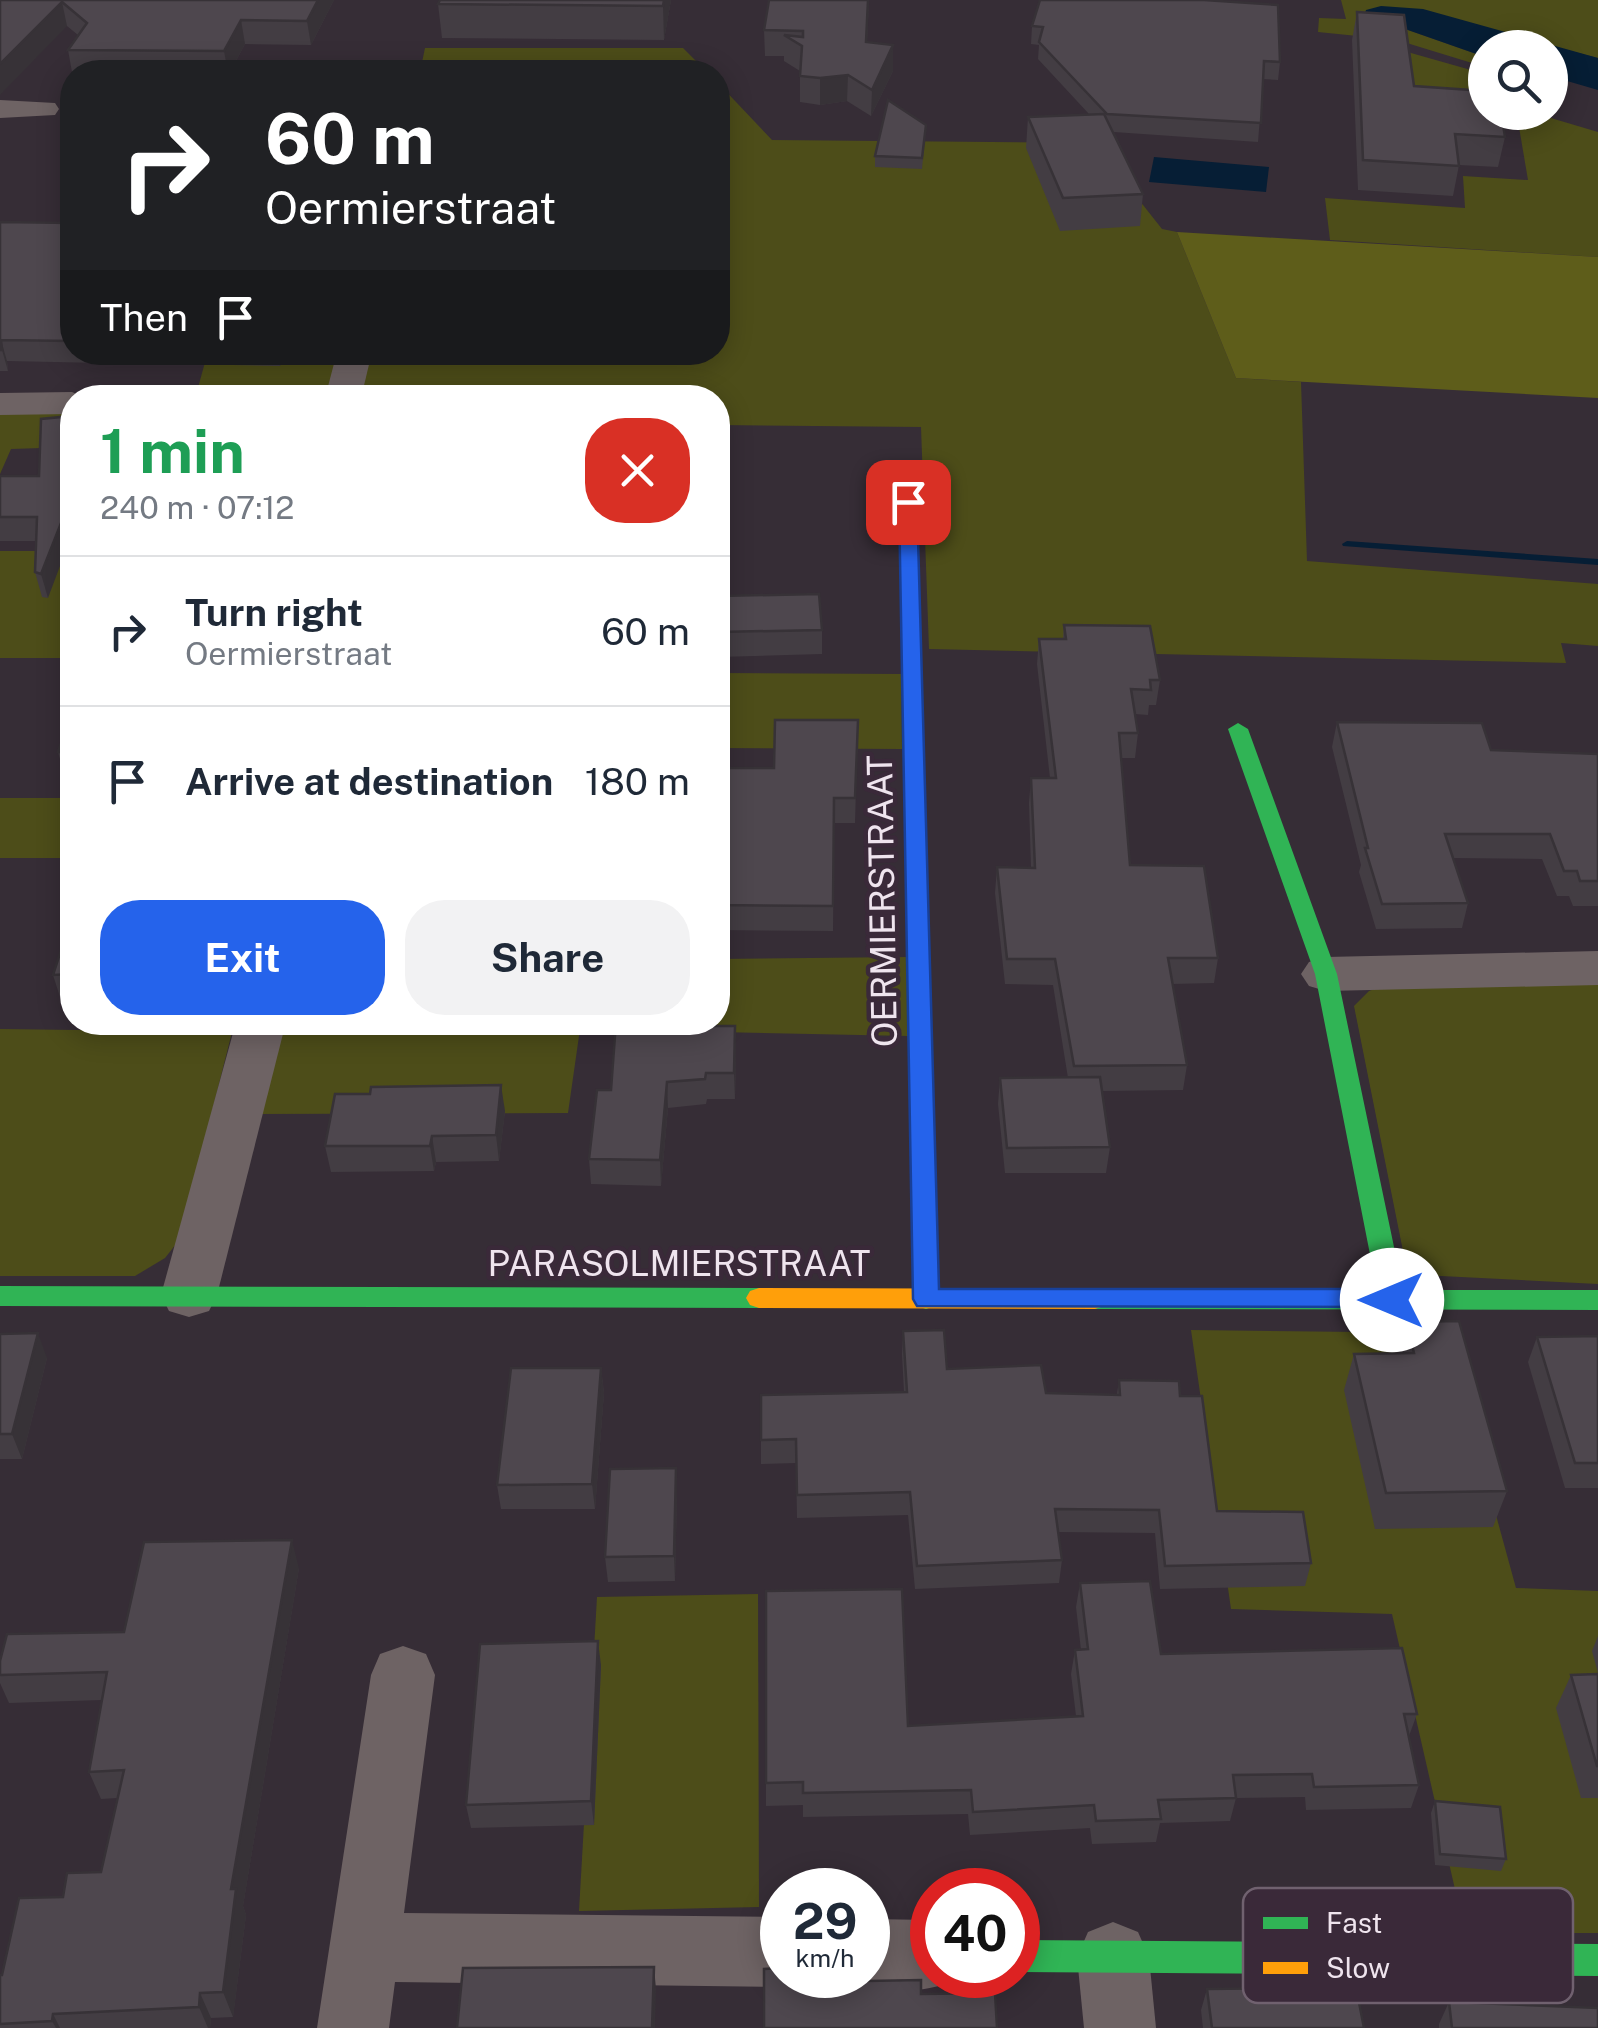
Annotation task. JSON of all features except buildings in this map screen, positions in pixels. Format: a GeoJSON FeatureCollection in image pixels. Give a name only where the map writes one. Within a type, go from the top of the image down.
{"type":"FeatureCollection","features":[{"type":"Feature","properties":{"kind":"street"},"geometry":{"type":"LineString","coordinates":[[0,109],[44,109]]}},
{"type":"Feature","properties":{"kind":"street"},"geometry":{"type":"LineString","coordinates":[[0,404],[60,403]]}},
{"type":"Feature","properties":{"kind":"street","name":"OERMIERSTRAAT"},"geometry":{"type":"LineString","coordinates":[[908,502],[926,1299]]}},
{"type":"Feature","properties":{"kind":"street"},"geometry":{"type":"LineString","coordinates":[[1238,729],[1326,974],[1392,1300]]}},
{"type":"Feature","properties":{"kind":"street"},"geometry":{"type":"LineString","coordinates":[[1326,974],[1598,968]]}},
{"type":"Feature","properties":{"kind":"street"},"geometry":{"type":"LineString","coordinates":[[189,1295],[258,1035]]}},
{"type":"Feature","properties":{"kind":"street","name":"PARASOLMIERSTRAAT"},"geometry":{"type":"LineString","coordinates":[[0,1296],[1598,1300]]}},
{"type":"Feature","properties":{"kind":"street"},"geometry":{"type":"LineString","coordinates":[[353,2028],[403,1676]]}},
{"type":"Feature","properties":{"kind":"street"},"geometry":{"type":"LineString","coordinates":[[364,1947],[760,1952]]}},
{"type":"Feature","properties":{"kind":"street"},"geometry":{"type":"LineString","coordinates":[[1040,1956],[1243,1958]]}},
{"type":"Feature","properties":{"kind":"street"},"geometry":{"type":"LineString","coordinates":[[1112,1957],[1120,2028]]}},
{"type":"Feature","properties":{"kind":"street"},"geometry":{"type":"LineString","coordinates":[[1573,1960],[1598,1960]]}},
{"type":"Feature","properties":{"kind":"shaded area"},"geometry":{"type":"Polygon","coordinates":[[[1341,0],[1598,0],[1598,58],[1568,50],[1568,30],[1468,31],[1388,23],[1468,51],[1468,62],[1397,40],[1318,32],[1319,18],[1346,19],[1341,0]]]}},
{"type":"Feature","properties":{"kind":"shaded area"},"geometry":{"type":"Polygon","coordinates":[[[425,48],[683,48],[695,60],[422,60],[425,48]]]}},
{"type":"Feature","properties":{"kind":"shaded area"},"geometry":{"type":"Polygon","coordinates":[[[1404,51],[1468,69],[1468,123],[1360,116],[1362,99],[1404,51]]]}},
{"type":"Feature","properties":{"kind":"shaded area"},"geometry":{"type":"Polygon","coordinates":[[[730,96],[772,140],[1094,143],[1162,229],[1177,232],[1236,378],[1301,382],[1307,561],[1598,584],[1598,646],[1561,643],[1566,663],[929,649],[921,427],[730,425],[730,385],[360,385],[361,365],[730,365],[730,96]]]}},
{"type":"Feature","properties":{"kind":"shaded area"},"geometry":{"type":"Polygon","coordinates":[[[1568,123],[1598,132],[1598,257],[1330,240],[1325,198],[1465,208],[1463,176],[1528,180],[1520,130],[1568,130],[1568,123]]]}},
{"type":"Feature","properties":{"kind":"shaded area"},"geometry":{"type":"Polygon","coordinates":[[[1177,232],[1598,257],[1598,398],[1236,378],[1177,232]]]}},
{"type":"Feature","properties":{"kind":"shaded area"},"geometry":{"type":"Polygon","coordinates":[[[204,365],[337,365],[329,385],[199,385],[204,365]]]}},
{"type":"Feature","properties":{"kind":"shaded area"},"geometry":{"type":"Polygon","coordinates":[[[0,411],[60,412],[60,447],[11,449],[0,474],[0,411]]]}},
{"type":"Feature","properties":{"kind":"shaded area"},"geometry":{"type":"Polygon","coordinates":[[[0,551],[60,551],[60,658],[0,658],[0,551]]]}},
{"type":"Feature","properties":{"kind":"shaded area"},"geometry":{"type":"Polygon","coordinates":[[[730,673],[901,674],[902,749],[730,748],[730,673]]]}},
{"type":"Feature","properties":{"kind":"shaded area"},"geometry":{"type":"Polygon","coordinates":[[[0,798],[60,798],[60,858],[0,858],[0,798]]]}},
{"type":"Feature","properties":{"kind":"shaded area"},"geometry":{"type":"Polygon","coordinates":[[[907,957],[908,1036],[730,1032],[730,959],[907,957]]]}},
{"type":"Feature","properties":{"kind":"shaded area"},"geometry":{"type":"Polygon","coordinates":[[[1598,980],[1598,1284],[1421,1275],[1405,1261],[1354,1006],[1369,991],[1391,983],[1598,980]]]}},
{"type":"Feature","properties":{"kind":"shaded area"},"geometry":{"type":"Polygon","coordinates":[[[0,1029],[60,1030],[60,1035],[231,1035],[180,1239],[165,1258],[135,1276],[0,1276],[0,1029]]]}},
{"type":"Feature","properties":{"kind":"shaded area"},"geometry":{"type":"Polygon","coordinates":[[[271,1035],[579,1035],[568,1113],[248,1114],[271,1035]]]}},
{"type":"Feature","properties":{"kind":"shaded area"},"geometry":{"type":"Polygon","coordinates":[[[1191,1330],[1446,1333],[1516,1588],[1598,1591],[1598,1933],[1573,1933],[1573,1888],[1455,1888],[1392,1614],[1231,1609],[1191,1330]]]}},
{"type":"Feature","properties":{"kind":"shaded area"},"geometry":{"type":"Polygon","coordinates":[[[758,1594],[759,1907],[579,1911],[597,1597],[758,1594]]]}},
{"type":"Feature","properties":{"kind":"water"},"geometry":{"type":"Polygon","coordinates":[[[1381,6],[1423,9],[1498,30],[1468,30],[1468,51],[1388,23],[1362,21],[1366,10],[1381,6]]]}},
{"type":"Feature","properties":{"kind":"water"},"geometry":{"type":"Polygon","coordinates":[[[1568,50],[1598,58],[1598,90],[1568,81],[1568,50]]]}},
{"type":"Feature","properties":{"kind":"water"},"geometry":{"type":"Polygon","coordinates":[[[1154,157],[1269,167],[1266,192],[1149,182],[1154,157]]]}},
{"type":"Feature","properties":{"kind":"waterway"},"geometry":{"type":"LineString","coordinates":[[1347,544],[1598,562]]}},
{"type":"Feature","properties":{"kind":"traffic: fast"},"geometry":{"type":"LineString","coordinates":[[908,502],[926,1299]]}},
{"type":"Feature","properties":{"kind":"traffic: fast"},"geometry":{"type":"LineString","coordinates":[[1238,729],[1326,974],[1392,1299]]}},
{"type":"Feature","properties":{"kind":"traffic: fast"},"geometry":{"type":"LineString","coordinates":[[0,1296],[759,1298]]}},
{"type":"Feature","properties":{"kind":"traffic: fast"},"geometry":{"type":"LineString","coordinates":[[1095,1299],[1598,1300]]}},
{"type":"Feature","properties":{"kind":"traffic: fast"},"geometry":{"type":"LineString","coordinates":[[1040,1956],[1243,1958]]}},
{"type":"Feature","properties":{"kind":"traffic: fast"},"geometry":{"type":"LineString","coordinates":[[1573,1960],[1598,1960]]}},
{"type":"Feature","properties":{"kind":"traffic: slow"},"geometry":{"type":"LineString","coordinates":[[759,1298],[1095,1299]]}},
{"type":"Feature","properties":{"kind":"route"},"geometry":{"type":"LineString","coordinates":[[908,502],[926,1299],[1392,1300]]}}]}
